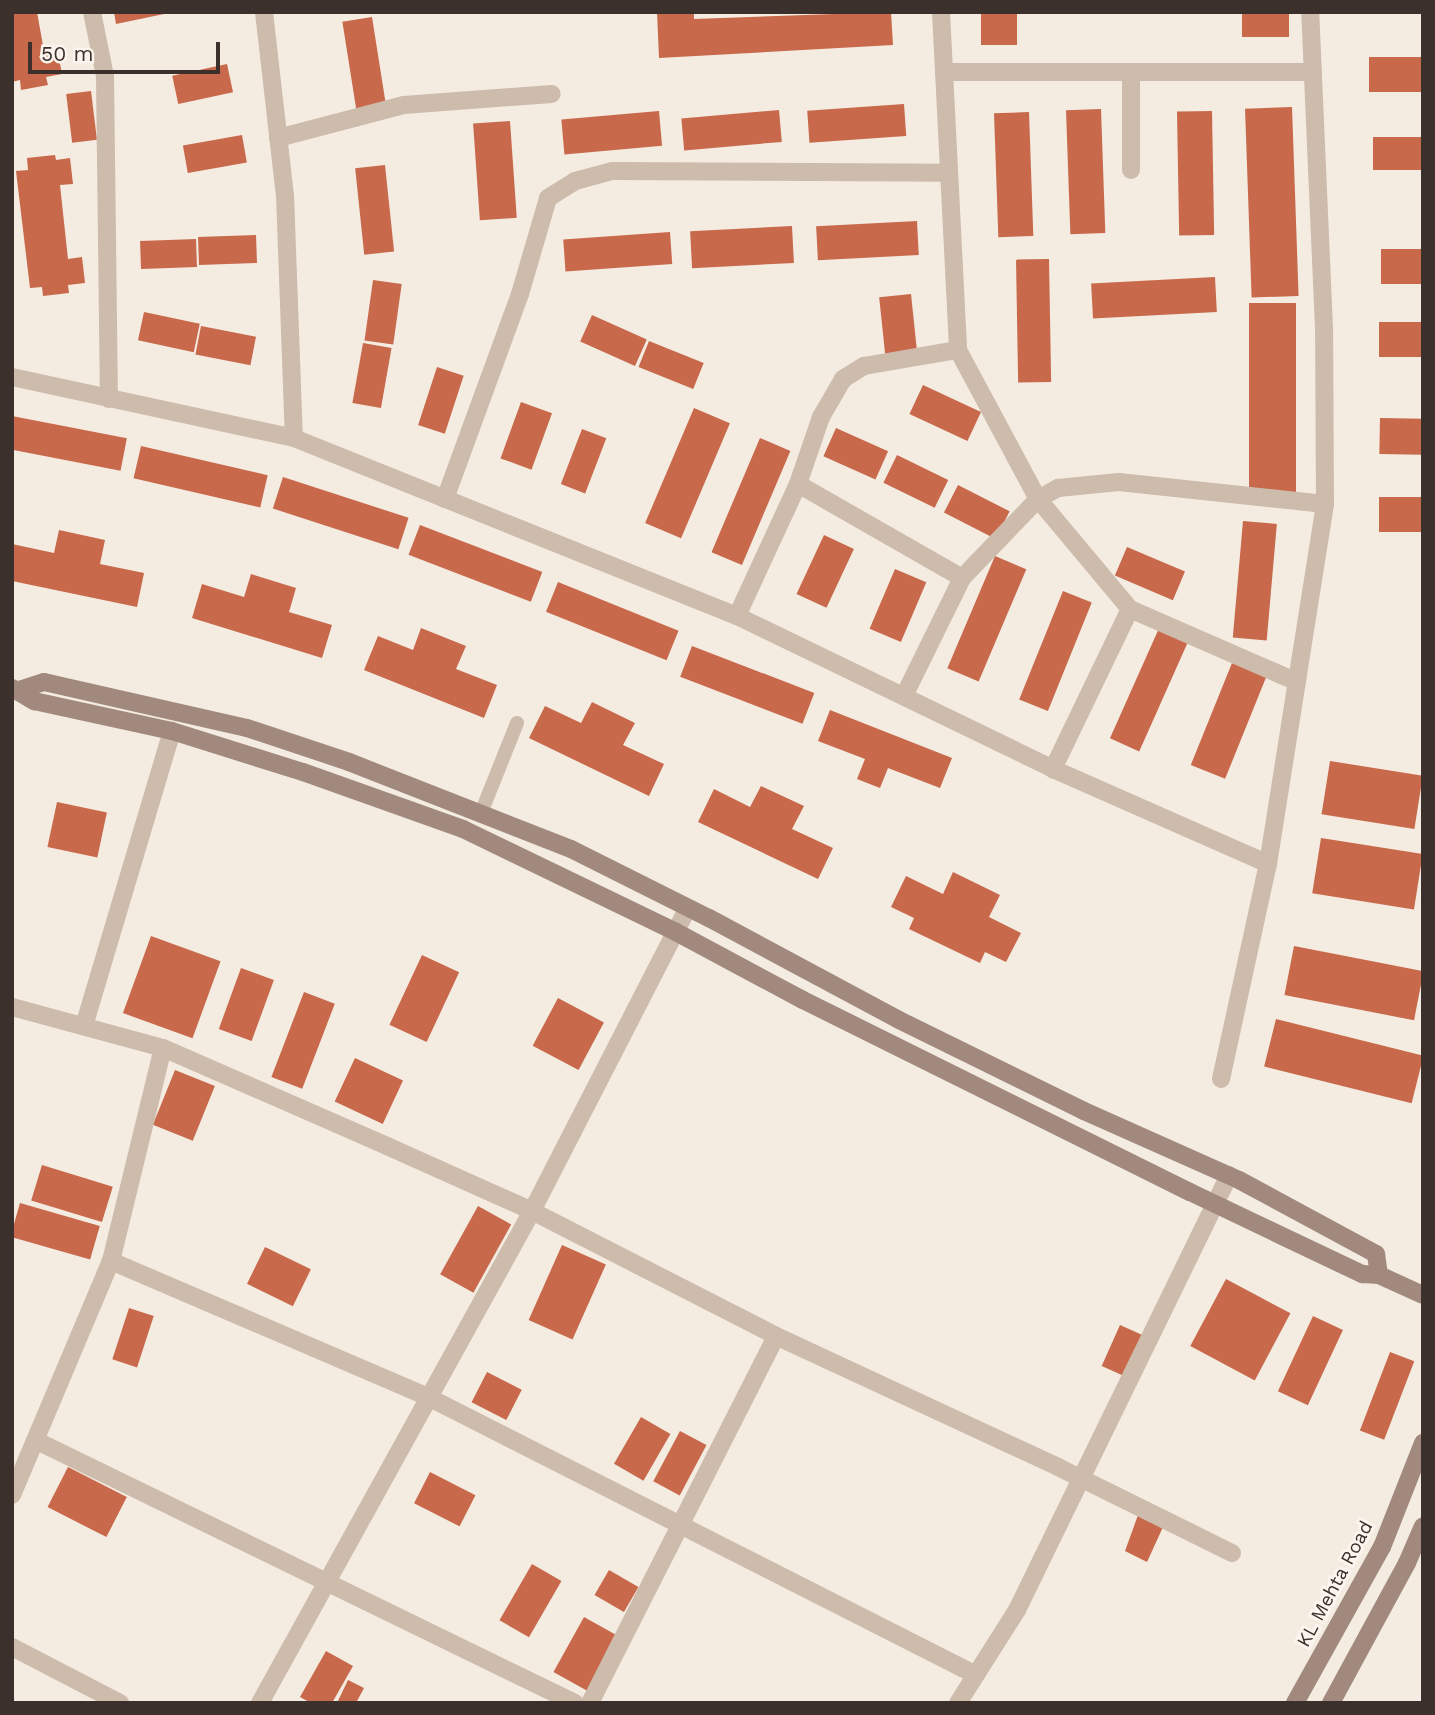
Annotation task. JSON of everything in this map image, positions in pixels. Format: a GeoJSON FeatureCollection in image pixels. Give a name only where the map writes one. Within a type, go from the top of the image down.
{"type":"FeatureCollection","features":[{"type":"Feature","properties":{"kind":"street"},"geometry":{"type":"LineString","coordinates":[[92,12],[105,76],[110,399]]}},
{"type":"Feature","properties":{"kind":"street"},"geometry":{"type":"LineString","coordinates":[[264,12],[285,195],[294,438]]}},
{"type":"Feature","properties":{"kind":"street"},"geometry":{"type":"LineString","coordinates":[[942,12],[958,350],[1038,499],[1130,609],[1297,682]]}},
{"type":"Feature","properties":{"kind":"street"},"geometry":{"type":"LineString","coordinates":[[1221,1079],[1268,864],[1325,504],[1324,328],[1310,12]]}},
{"type":"Feature","properties":{"kind":"street"},"geometry":{"type":"LineString","coordinates":[[944,72],[1313,72]]}},
{"type":"Feature","properties":{"kind":"street"},"geometry":{"type":"LineString","coordinates":[[1130,72],[1131,170]]}},
{"type":"Feature","properties":{"kind":"street"},"geometry":{"type":"LineString","coordinates":[[278,138],[404,105],[552,94]]}},
{"type":"Feature","properties":{"kind":"street"},"geometry":{"type":"LineString","coordinates":[[445,499],[520,294],[548,198],[575,181],[612,171],[950,173]]}},
{"type":"Feature","properties":{"kind":"street"},"geometry":{"type":"LineString","coordinates":[[737,615],[798,484],[821,417],[843,379],[864,366],[958,350]]}},
{"type":"Feature","properties":{"kind":"street"},"geometry":{"type":"LineString","coordinates":[[12,377],[294,438],[737,615],[1053,769],[1268,864]]}},
{"type":"Feature","properties":{"kind":"street"},"geometry":{"type":"LineString","coordinates":[[904,696],[962,578],[1038,499],[1058,488],[1119,482],[1325,504]]}},
{"type":"Feature","properties":{"kind":"street"},"geometry":{"type":"LineString","coordinates":[[798,484],[962,578]]}},
{"type":"Feature","properties":{"kind":"street"},"geometry":{"type":"LineString","coordinates":[[1053,769],[1130,609]]}},
{"type":"Feature","properties":{"kind":"street"},"geometry":{"type":"LineString","coordinates":[[16,689],[44,682],[247,728],[349,762],[571,849],[924,1032],[1084,1111],[1229,1175],[1376,1254],[1379,1275]]}},
{"type":"Feature","properties":{"kind":"street"},"geometry":{"type":"LineString","coordinates":[[16,689],[34,701],[172,731],[303,772],[463,829],[676,932],[815,1006],[1215,1204],[1362,1275],[1379,1275],[1423,1295]]}},
{"type":"Feature","properties":{"kind":"street"},"geometry":{"type":"LineString","coordinates":[[134,723],[139,704]]}},
{"type":"Feature","properties":{"kind":"street"},"geometry":{"type":"LineString","coordinates":[[84,1026],[172,731]]}},
{"type":"Feature","properties":{"kind":"street"},"geometry":{"type":"LineString","coordinates":[[260,1703],[531,1211],[688,908]]}},
{"type":"Feature","properties":{"kind":"street"},"geometry":{"type":"LineString","coordinates":[[12,1007],[163,1048],[531,1211],[776,1336],[1083,1479],[1232,1553]]}},
{"type":"Feature","properties":{"kind":"street"},"geometry":{"type":"LineString","coordinates":[[12,1496],[111,1261],[163,1048]]}},
{"type":"Feature","properties":{"kind":"street"},"geometry":{"type":"LineString","coordinates":[[958,1703],[1017,1611],[1229,1175]]}},
{"type":"Feature","properties":{"kind":"street"},"geometry":{"type":"LineString","coordinates":[[111,1261],[430,1398],[976,1675]]}},
{"type":"Feature","properties":{"kind":"street"},"geometry":{"type":"LineString","coordinates":[[590,1703],[776,1336]]}},
{"type":"Feature","properties":{"kind":"street"},"geometry":{"type":"LineString","coordinates":[[37,1441],[575,1703]]}},
{"type":"Feature","properties":{"kind":"street","name":"KL Mehta Road"},"geometry":{"type":"LineString","coordinates":[[1295,1703],[1382,1547],[1423,1443]]}},
{"type":"Feature","properties":{"kind":"street"},"geometry":{"type":"LineString","coordinates":[[1331,1703],[1407,1563],[1423,1526]]}},
{"type":"Feature","properties":{"kind":"street"},"geometry":{"type":"LineString","coordinates":[[12,1647],[120,1703]]}},
{"type":"Feature","properties":{"kind":"lane"},"geometry":{"type":"LineString","coordinates":[[481,813],[517,723]]}},
{"type":"Feature","properties":{"kind":"building"},"geometry":{"type":"Polygon","coordinates":[[[12,12],[37,12],[44,51],[57,48],[62,74],[46,77],[48,85],[21,90],[20,80],[12,82],[12,12]]]}},
{"type":"Feature","properties":{"kind":"building"},"geometry":{"type":"Polygon","coordinates":[[[114,12],[169,12],[169,13],[116,24],[114,12]]]}},
{"type":"Feature","properties":{"kind":"building"},"geometry":{"type":"Polygon","coordinates":[[[657,12],[694,12],[694,19],[891,12],[893,45],[659,58],[657,12]]]}},
{"type":"Feature","properties":{"kind":"building"},"geometry":{"type":"Polygon","coordinates":[[[981,12],[1017,12],[1017,45],[981,45],[981,12]]]}},
{"type":"Feature","properties":{"kind":"building"},"geometry":{"type":"Polygon","coordinates":[[[1242,12],[1289,12],[1289,37],[1242,37],[1242,12]]]}},
{"type":"Feature","properties":{"kind":"building"},"geometry":{"type":"Polygon","coordinates":[[[372,17],[386,105],[356,110],[342,22],[372,17]]]}},
{"type":"Feature","properties":{"kind":"building"},"geometry":{"type":"Polygon","coordinates":[[[1369,57],[1423,57],[1423,92],[1369,92],[1369,57]]]}},
{"type":"Feature","properties":{"kind":"building"},"geometry":{"type":"Polygon","coordinates":[[[227,64],[233,92],[178,104],[172,76],[227,64]]]}},
{"type":"Feature","properties":{"kind":"building"},"geometry":{"type":"Polygon","coordinates":[[[91,91],[97,140],[72,143],[66,94],[91,91]]]}},
{"type":"Feature","properties":{"kind":"building"},"geometry":{"type":"Polygon","coordinates":[[[904,104],[906,136],[809,143],[807,111],[904,104]]]}},
{"type":"Feature","properties":{"kind":"building"},"geometry":{"type":"Polygon","coordinates":[[[1292,107],[1299,296],[1252,298],[1245,109],[1292,107]]]}},
{"type":"Feature","properties":{"kind":"building"},"geometry":{"type":"Polygon","coordinates":[[[1101,109],[1105,233],[1070,234],[1066,110],[1101,109]]]}},
{"type":"Feature","properties":{"kind":"building"},"geometry":{"type":"Polygon","coordinates":[[[779,110],[782,142],[684,150],[681,119],[779,110]]]}},
{"type":"Feature","properties":{"kind":"building"},"geometry":{"type":"Polygon","coordinates":[[[659,111],[662,146],[564,154],[561,120],[659,111]]]}},
{"type":"Feature","properties":{"kind":"building"},"geometry":{"type":"Polygon","coordinates":[[[1212,111],[1214,235],[1179,236],[1177,112],[1212,111]]]}},
{"type":"Feature","properties":{"kind":"building"},"geometry":{"type":"Polygon","coordinates":[[[1029,112],[1033,236],[998,237],[994,113],[1029,112]]]}},
{"type":"Feature","properties":{"kind":"building"},"geometry":{"type":"Polygon","coordinates":[[[510,121],[517,218],[480,220],[473,124],[510,121]]]}},
{"type":"Feature","properties":{"kind":"building"},"geometry":{"type":"Polygon","coordinates":[[[242,135],[247,163],[188,173],[183,145],[242,135]]]}},
{"type":"Feature","properties":{"kind":"building"},"geometry":{"type":"Polygon","coordinates":[[[1373,137],[1423,137],[1423,170],[1373,170],[1373,137]]]}},
{"type":"Feature","properties":{"kind":"building"},"geometry":{"type":"Polygon","coordinates":[[[55,155],[56,160],[70,158],[73,184],[60,185],[68,259],[82,257],[85,283],[68,285],[69,293],[43,296],[42,287],[30,288],[16,171],[28,170],[27,158],[55,155]]]}},
{"type":"Feature","properties":{"kind":"building"},"geometry":{"type":"Polygon","coordinates":[[[385,165],[394,252],[364,255],[355,168],[385,165]]]}},
{"type":"Feature","properties":{"kind":"building"},"geometry":{"type":"Polygon","coordinates":[[[917,221],[919,255],[818,260],[816,226],[917,221]]]}},
{"type":"Feature","properties":{"kind":"building"},"geometry":{"type":"Polygon","coordinates":[[[792,226],[794,263],[692,268],[690,231],[792,226]]]}},
{"type":"Feature","properties":{"kind":"building"},"geometry":{"type":"Polygon","coordinates":[[[670,232],[672,264],[565,271],[563,239],[670,232]]]}},
{"type":"Feature","properties":{"kind":"building"},"geometry":{"type":"Polygon","coordinates":[[[256,235],[257,263],[199,265],[198,237],[256,235]]]}},
{"type":"Feature","properties":{"kind":"building"},"geometry":{"type":"Polygon","coordinates":[[[196,239],[197,267],[141,269],[140,241],[196,239]]]}},
{"type":"Feature","properties":{"kind":"building"},"geometry":{"type":"Polygon","coordinates":[[[1381,249],[1423,249],[1423,284],[1381,284],[1381,249]]]}},
{"type":"Feature","properties":{"kind":"building"},"geometry":{"type":"Polygon","coordinates":[[[1049,259],[1051,382],[1018,383],[1016,260],[1049,259]]]}},
{"type":"Feature","properties":{"kind":"building"},"geometry":{"type":"Polygon","coordinates":[[[1215,277],[1217,312],[1093,318],[1091,283],[1215,277]]]}},
{"type":"Feature","properties":{"kind":"building"},"geometry":{"type":"Polygon","coordinates":[[[373,280],[402,284],[393,344],[365,340],[373,280]]]}},
{"type":"Feature","properties":{"kind":"building"},"geometry":{"type":"Polygon","coordinates":[[[911,294],[917,353],[885,356],[879,297],[911,294]]]}},
{"type":"Feature","properties":{"kind":"building"},"geometry":{"type":"Polygon","coordinates":[[[1249,303],[1296,303],[1296,492],[1249,492],[1249,303]]]}},
{"type":"Feature","properties":{"kind":"building"},"geometry":{"type":"Polygon","coordinates":[[[144,312],[200,324],[194,352],[138,340],[144,312]]]}},
{"type":"Feature","properties":{"kind":"building"},"geometry":{"type":"Polygon","coordinates":[[[592,315],[647,339],[635,366],[580,341],[592,315]]]}},
{"type":"Feature","properties":{"kind":"building"},"geometry":{"type":"Polygon","coordinates":[[[1379,322],[1423,322],[1423,357],[1379,357],[1379,322]]]}},
{"type":"Feature","properties":{"kind":"building"},"geometry":{"type":"Polygon","coordinates":[[[201,326],[256,337],[250,365],[195,354],[201,326]]]}},
{"type":"Feature","properties":{"kind":"building"},"geometry":{"type":"Polygon","coordinates":[[[649,341],[704,363],[693,389],[639,367],[649,341]]]}},
{"type":"Feature","properties":{"kind":"building"},"geometry":{"type":"Polygon","coordinates":[[[363,343],[392,348],[381,408],[352,403],[363,343]]]}},
{"type":"Feature","properties":{"kind":"building"},"geometry":{"type":"Polygon","coordinates":[[[437,367],[464,376],[445,434],[418,425],[437,367]]]}},
{"type":"Feature","properties":{"kind":"building"},"geometry":{"type":"Polygon","coordinates":[[[923,385],[981,412],[967,441],[909,414],[923,385]]]}},
{"type":"Feature","properties":{"kind":"building"},"geometry":{"type":"Polygon","coordinates":[[[521,402],[552,413],[531,470],[500,458],[521,402]]]}},
{"type":"Feature","properties":{"kind":"building"},"geometry":{"type":"Polygon","coordinates":[[[694,408],[730,423],[681,538],[645,523],[694,408]]]}},
{"type":"Feature","properties":{"kind":"building"},"geometry":{"type":"Polygon","coordinates":[[[12,416],[127,438],[121,471],[12,450],[12,416]]]}},
{"type":"Feature","properties":{"kind":"building"},"geometry":{"type":"Polygon","coordinates":[[[1380,418],[1423,419],[1422,455],[1379,454],[1380,418]]]}},
{"type":"Feature","properties":{"kind":"building"},"geometry":{"type":"Polygon","coordinates":[[[836,428],[888,451],[875,480],[823,456],[836,428]]]}},
{"type":"Feature","properties":{"kind":"building"},"geometry":{"type":"Polygon","coordinates":[[[582,429],[606,438],[585,493],[561,484],[582,429]]]}},
{"type":"Feature","properties":{"kind":"building"},"geometry":{"type":"Polygon","coordinates":[[[760,438],[790,451],[742,565],[712,552],[760,438]]]}},
{"type":"Feature","properties":{"kind":"building"},"geometry":{"type":"Polygon","coordinates":[[[141,446],[268,475],[260,507],[134,478],[141,446]]]}},
{"type":"Feature","properties":{"kind":"building"},"geometry":{"type":"Polygon","coordinates":[[[897,455],[948,480],[935,508],[883,483],[897,455]]]}},
{"type":"Feature","properties":{"kind":"building"},"geometry":{"type":"Polygon","coordinates":[[[283,477],[409,518],[398,549],[273,508],[283,477]]]}},
{"type":"Feature","properties":{"kind":"building"},"geometry":{"type":"Polygon","coordinates":[[[958,485],[1010,511],[996,539],[944,513],[958,485]]]}},
{"type":"Feature","properties":{"kind":"building"},"geometry":{"type":"Polygon","coordinates":[[[1379,497],[1423,497],[1423,532],[1379,532],[1379,497]]]}},
{"type":"Feature","properties":{"kind":"building"},"geometry":{"type":"Polygon","coordinates":[[[1243,521],[1277,524],[1267,641],[1233,638],[1243,521]]]}},
{"type":"Feature","properties":{"kind":"building"},"geometry":{"type":"Polygon","coordinates":[[[420,525],[542,572],[531,602],[409,555],[420,525]]]}},
{"type":"Feature","properties":{"kind":"building"},"geometry":{"type":"Polygon","coordinates":[[[59,530],[105,540],[100,564],[144,573],[137,607],[12,581],[12,544],[54,553],[59,530]]]}},
{"type":"Feature","properties":{"kind":"building"},"geometry":{"type":"Polygon","coordinates":[[[824,535],[854,549],[826,608],[797,594],[824,535]]]}},
{"type":"Feature","properties":{"kind":"building"},"geometry":{"type":"Polygon","coordinates":[[[1127,547],[1185,572],[1173,600],[1115,576],[1127,547]]]}},
{"type":"Feature","properties":{"kind":"building"},"geometry":{"type":"Polygon","coordinates":[[[995,556],[1026,569],[979,682],[947,668],[995,556]]]}},
{"type":"Feature","properties":{"kind":"building"},"geometry":{"type":"Polygon","coordinates":[[[895,569],[926,582],[901,642],[870,629],[895,569]]]}},
{"type":"Feature","properties":{"kind":"building"},"geometry":{"type":"Polygon","coordinates":[[[251,574],[296,588],[289,612],[332,625],[322,658],[192,618],[202,584],[244,597],[251,574]]]}},
{"type":"Feature","properties":{"kind":"building"},"geometry":{"type":"Polygon","coordinates":[[[558,582],[679,631],[667,660],[546,612],[558,582]]]}},
{"type":"Feature","properties":{"kind":"building"},"geometry":{"type":"Polygon","coordinates":[[[1063,591],[1092,603],[1048,711],[1019,699],[1063,591]]]}},
{"type":"Feature","properties":{"kind":"building"},"geometry":{"type":"Polygon","coordinates":[[[1160,626],[1189,639],[1139,751],[1110,738],[1160,626]]]}},
{"type":"Feature","properties":{"kind":"building"},"geometry":{"type":"Polygon","coordinates":[[[421,628],[466,646],[456,669],[497,685],[484,718],[364,670],[378,636],[413,650],[421,628]]]}},
{"type":"Feature","properties":{"kind":"building"},"geometry":{"type":"Polygon","coordinates":[[[692,646],[814,693],[802,724],[680,677],[692,646]]]}},
{"type":"Feature","properties":{"kind":"building"},"geometry":{"type":"Polygon","coordinates":[[[1232,663],[1266,677],[1225,779],[1191,765],[1232,663]]]}},
{"type":"Feature","properties":{"kind":"building"},"geometry":{"type":"Polygon","coordinates":[[[592,702],[635,723],[623,745],[664,764],[649,796],[529,738],[545,706],[581,723],[592,702]]]}},
{"type":"Feature","properties":{"kind":"building"},"geometry":{"type":"Polygon","coordinates":[[[830,710],[952,758],[940,788],[888,768],[880,788],[857,779],[865,759],[818,741],[830,710]]]}},
{"type":"Feature","properties":{"kind":"building"},"geometry":{"type":"Polygon","coordinates":[[[1330,761],[1423,776],[1414,829],[1322,814],[1330,761]]]}},
{"type":"Feature","properties":{"kind":"building"},"geometry":{"type":"Polygon","coordinates":[[[761,786],[804,806],[792,829],[833,848],[818,879],[698,822],[714,789],[750,807],[761,786]]]}},
{"type":"Feature","properties":{"kind":"building"},"geometry":{"type":"Polygon","coordinates":[[[57,802],[107,813],[97,858],[47,847],[57,802]]]}},
{"type":"Feature","properties":{"kind":"building"},"geometry":{"type":"Polygon","coordinates":[[[1321,838],[1423,854],[1414,909],[1312,893],[1321,838]]]}},
{"type":"Feature","properties":{"kind":"building"},"geometry":{"type":"Polygon","coordinates":[[[953,872],[1000,895],[989,917],[1021,933],[1006,962],[985,952],[980,963],[909,929],[914,918],[891,907],[906,876],[943,894],[953,872]]]}},
{"type":"Feature","properties":{"kind":"building"},"geometry":{"type":"Polygon","coordinates":[[[151,936],[221,961],[192,1038],[123,1013],[151,936]]]}},
{"type":"Feature","properties":{"kind":"building"},"geometry":{"type":"Polygon","coordinates":[[[1294,946],[1423,971],[1414,1020],[1284,995],[1294,946]]]}},
{"type":"Feature","properties":{"kind":"building"},"geometry":{"type":"Polygon","coordinates":[[[422,955],[459,972],[427,1042],[389,1025],[422,955]]]}},
{"type":"Feature","properties":{"kind":"building"},"geometry":{"type":"Polygon","coordinates":[[[241,968],[274,980],[252,1041],[219,1029],[241,968]]]}},
{"type":"Feature","properties":{"kind":"building"},"geometry":{"type":"Polygon","coordinates":[[[304,992],[335,1004],[302,1089],[271,1077],[304,992]]]}},
{"type":"Feature","properties":{"kind":"building"},"geometry":{"type":"Polygon","coordinates":[[[558,998],[604,1022],[579,1070],[533,1046],[558,998]]]}},
{"type":"Feature","properties":{"kind":"building"},"geometry":{"type":"Polygon","coordinates":[[[1276,1019],[1423,1056],[1412,1103],[1264,1067],[1276,1019]]]}},
{"type":"Feature","properties":{"kind":"building"},"geometry":{"type":"Polygon","coordinates":[[[355,1058],[403,1080],[383,1124],[335,1102],[355,1058]]]}},
{"type":"Feature","properties":{"kind":"building"},"geometry":{"type":"Polygon","coordinates":[[[175,1070],[215,1086],[193,1141],[153,1125],[175,1070]]]}},
{"type":"Feature","properties":{"kind":"building"},"geometry":{"type":"Polygon","coordinates":[[[42,1165],[113,1187],[102,1222],[31,1200],[42,1165]]]}},
{"type":"Feature","properties":{"kind":"building"},"geometry":{"type":"Polygon","coordinates":[[[20,1203],[100,1226],[90,1260],[12,1237],[20,1203]]]}},
{"type":"Feature","properties":{"kind":"building"},"geometry":{"type":"Polygon","coordinates":[[[478,1206],[511,1224],[473,1293],[440,1274],[478,1206]]]}},
{"type":"Feature","properties":{"kind":"building"},"geometry":{"type":"Polygon","coordinates":[[[562,1245],[606,1265],[572,1339],[529,1320],[562,1245]]]}},
{"type":"Feature","properties":{"kind":"building"},"geometry":{"type":"Polygon","coordinates":[[[265,1247],[311,1269],[293,1306],[247,1284],[265,1247]]]}},
{"type":"Feature","properties":{"kind":"building"},"geometry":{"type":"Polygon","coordinates":[[[1226,1279],[1290,1313],[1255,1380],[1190,1346],[1226,1279]]]}},
{"type":"Feature","properties":{"kind":"building"},"geometry":{"type":"Polygon","coordinates":[[[129,1308],[154,1316],[137,1367],[112,1359],[129,1308]]]}},
{"type":"Feature","properties":{"kind":"building"},"geometry":{"type":"Polygon","coordinates":[[[1313,1316],[1343,1330],[1308,1405],[1278,1391],[1313,1316]]]}},
{"type":"Feature","properties":{"kind":"building"},"geometry":{"type":"Polygon","coordinates":[[[1120,1325],[1147,1337],[1129,1378],[1102,1366],[1120,1325]]]}},
{"type":"Feature","properties":{"kind":"building"},"geometry":{"type":"Polygon","coordinates":[[[1390,1352],[1414,1361],[1384,1440],[1360,1430],[1390,1352]]]}},
{"type":"Feature","properties":{"kind":"building"},"geometry":{"type":"Polygon","coordinates":[[[487,1372],[522,1390],[506,1420],[472,1402],[487,1372]]]}},
{"type":"Feature","properties":{"kind":"building"},"geometry":{"type":"Polygon","coordinates":[[[641,1417],[670,1434],[643,1481],[614,1464],[641,1417]]]}},
{"type":"Feature","properties":{"kind":"building"},"geometry":{"type":"Polygon","coordinates":[[[680,1431],[706,1445],[680,1495],[653,1481],[680,1431]]]}},
{"type":"Feature","properties":{"kind":"building"},"geometry":{"type":"Polygon","coordinates":[[[68,1467],[127,1497],[106,1537],[48,1507],[68,1467]]]}},
{"type":"Feature","properties":{"kind":"building"},"geometry":{"type":"Polygon","coordinates":[[[430,1472],[475,1495],[460,1526],[414,1503],[430,1472]]]}},
{"type":"Feature","properties":{"kind":"building"},"geometry":{"type":"Polygon","coordinates":[[[1138,1515],[1163,1527],[1147,1562],[1125,1551],[1138,1515]]]}},
{"type":"Feature","properties":{"kind":"building"},"geometry":{"type":"Polygon","coordinates":[[[532,1564],[561,1581],[529,1637],[500,1620],[532,1564]]]}},
{"type":"Feature","properties":{"kind":"building"},"geometry":{"type":"Polygon","coordinates":[[[609,1570],[638,1587],[624,1612],[594,1595],[609,1570]]]}},
{"type":"Feature","properties":{"kind":"building"},"geometry":{"type":"Polygon","coordinates":[[[584,1617],[618,1636],[588,1691],[553,1672],[584,1617]]]}},
{"type":"Feature","properties":{"kind":"building"},"geometry":{"type":"Polygon","coordinates":[[[326,1651],[353,1666],[332,1703],[311,1703],[300,1697],[326,1651]]]}},
{"type":"Feature","properties":{"kind":"building"},"geometry":{"type":"Polygon","coordinates":[[[348,1680],[364,1688],[356,1703],[337,1703],[348,1680]]]}}]}
